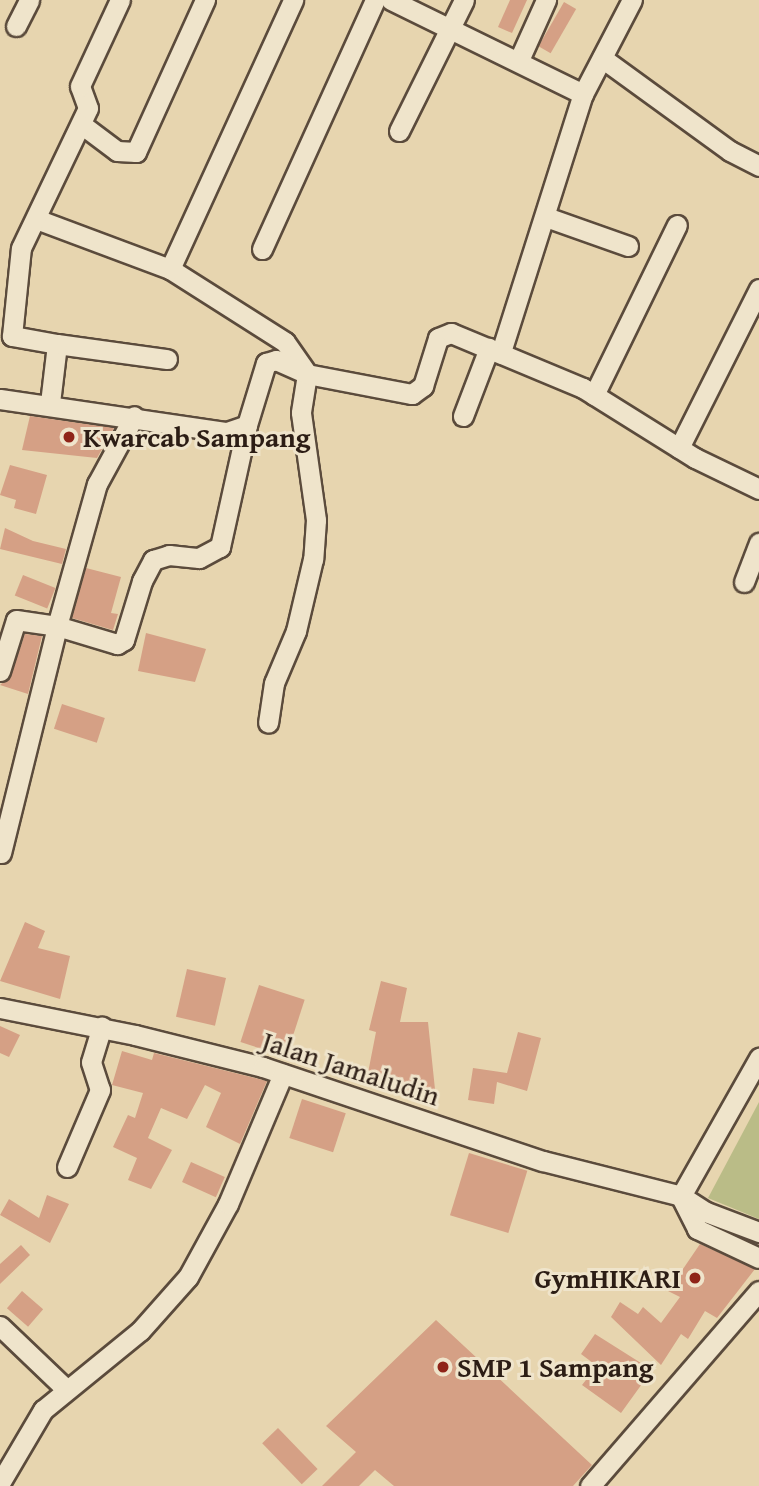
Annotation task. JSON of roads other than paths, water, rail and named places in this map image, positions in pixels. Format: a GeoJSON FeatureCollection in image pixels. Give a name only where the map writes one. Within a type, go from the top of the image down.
{"type":"FeatureCollection","features":[{"type":"Feature","properties":{"kind":"street"},"geometry":{"type":"LineString","coordinates":[[16,26],[29,0]]}},
{"type":"Feature","properties":{"kind":"street"},"geometry":{"type":"LineString","coordinates":[[120,0],[80,86],[88,107],[21,248],[12,336],[167,359]]}},
{"type":"Feature","properties":{"kind":"street"},"geometry":{"type":"LineString","coordinates":[[81,124],[117,150],[128,155],[136,152],[205,0]]}},
{"type":"Feature","properties":{"kind":"street"},"geometry":{"type":"LineString","coordinates":[[170,269],[293,0]]}},
{"type":"Feature","properties":{"kind":"street"},"geometry":{"type":"LineString","coordinates":[[262,249],[375,0]]}},
{"type":"Feature","properties":{"kind":"street"},"geometry":{"type":"LineString","coordinates":[[391,0],[519,60],[583,94]]}},
{"type":"Feature","properties":{"kind":"street"},"geometry":{"type":"LineString","coordinates":[[399,131],[464,0]]}},
{"type":"Feature","properties":{"kind":"street"},"geometry":{"type":"LineString","coordinates":[[519,60],[545,0]]}},
{"type":"Feature","properties":{"kind":"street"},"geometry":{"type":"LineString","coordinates":[[463,416],[495,350],[546,217],[583,94],[632,0]]}},
{"type":"Feature","properties":{"kind":"street"},"geometry":{"type":"LineString","coordinates":[[602,58],[700,128],[759,166]]}},
{"type":"Feature","properties":{"kind":"street"},"geometry":{"type":"LineString","coordinates":[[546,217],[628,246]]}},
{"type":"Feature","properties":{"kind":"street"},"geometry":{"type":"LineString","coordinates":[[36,219],[170,269],[285,342],[307,374],[300,413],[316,520],[313,559],[296,631],[274,683],[268,723]]}},
{"type":"Feature","properties":{"kind":"street"},"geometry":{"type":"LineString","coordinates":[[594,395],[677,225]]}},
{"type":"Feature","properties":{"kind":"street"},"geometry":{"type":"LineString","coordinates":[[679,448],[759,289]]}},
{"type":"Feature","properties":{"kind":"street"},"geometry":{"type":"LineString","coordinates":[[0,671],[16,620],[57,626],[117,644],[124,640],[142,581],[153,560],[169,555],[198,558],[220,547],[261,373],[266,363],[276,360],[307,374],[412,394],[423,386],[441,335],[451,333],[594,395],[679,448],[759,489]]}},
{"type":"Feature","properties":{"kind":"street"},"geometry":{"type":"LineString","coordinates":[[50,403],[57,344]]}},
{"type":"Feature","properties":{"kind":"street"},"geometry":{"type":"LineString","coordinates":[[0,399],[50,403],[227,432],[247,425]]}},
{"type":"Feature","properties":{"kind":"street"},"geometry":{"type":"LineString","coordinates":[[1,853],[57,626],[97,484],[134,416]]}},
{"type":"Feature","properties":{"kind":"street"},"geometry":{"type":"LineString","coordinates":[[744,582],[759,543]]}},
{"type":"Feature","properties":{"kind":"street","name":"Jalan Jamaludin"},"geometry":{"type":"LineString","coordinates":[[0,1008],[102,1027],[283,1074],[544,1161],[681,1196],[706,1212],[759,1232]]}},
{"type":"Feature","properties":{"kind":"street"},"geometry":{"type":"LineString","coordinates":[[67,1167],[100,1090],[91,1062],[102,1027]]}},
{"type":"Feature","properties":{"kind":"street"},"geometry":{"type":"LineString","coordinates":[[759,1058],[681,1196],[697,1229],[759,1258]]}},
{"type":"Feature","properties":{"kind":"street"},"geometry":{"type":"LineString","coordinates":[[0,1483],[5,1458],[43,1410],[140,1331],[188,1277],[228,1204],[283,1074]]}},
{"type":"Feature","properties":{"kind":"street"},"geometry":{"type":"LineString","coordinates":[[590,1486],[759,1291]]}},
{"type":"Feature","properties":{"kind":"street"},"geometry":{"type":"LineString","coordinates":[[0,1326],[66,1389]]}},
{"type":"Feature","properties":{"kind":"place","name":"Kwarcab Sampang"},"geometry":{"type":"Point","coordinates":[69,437]}},
{"type":"Feature","properties":{"kind":"place","name":"GymHIKARI"},"geometry":{"type":"Point","coordinates":[695,1278]}},
{"type":"Feature","properties":{"kind":"place","name":"SMP 1 Sampang"},"geometry":{"type":"Point","coordinates":[443,1367]}}]}
